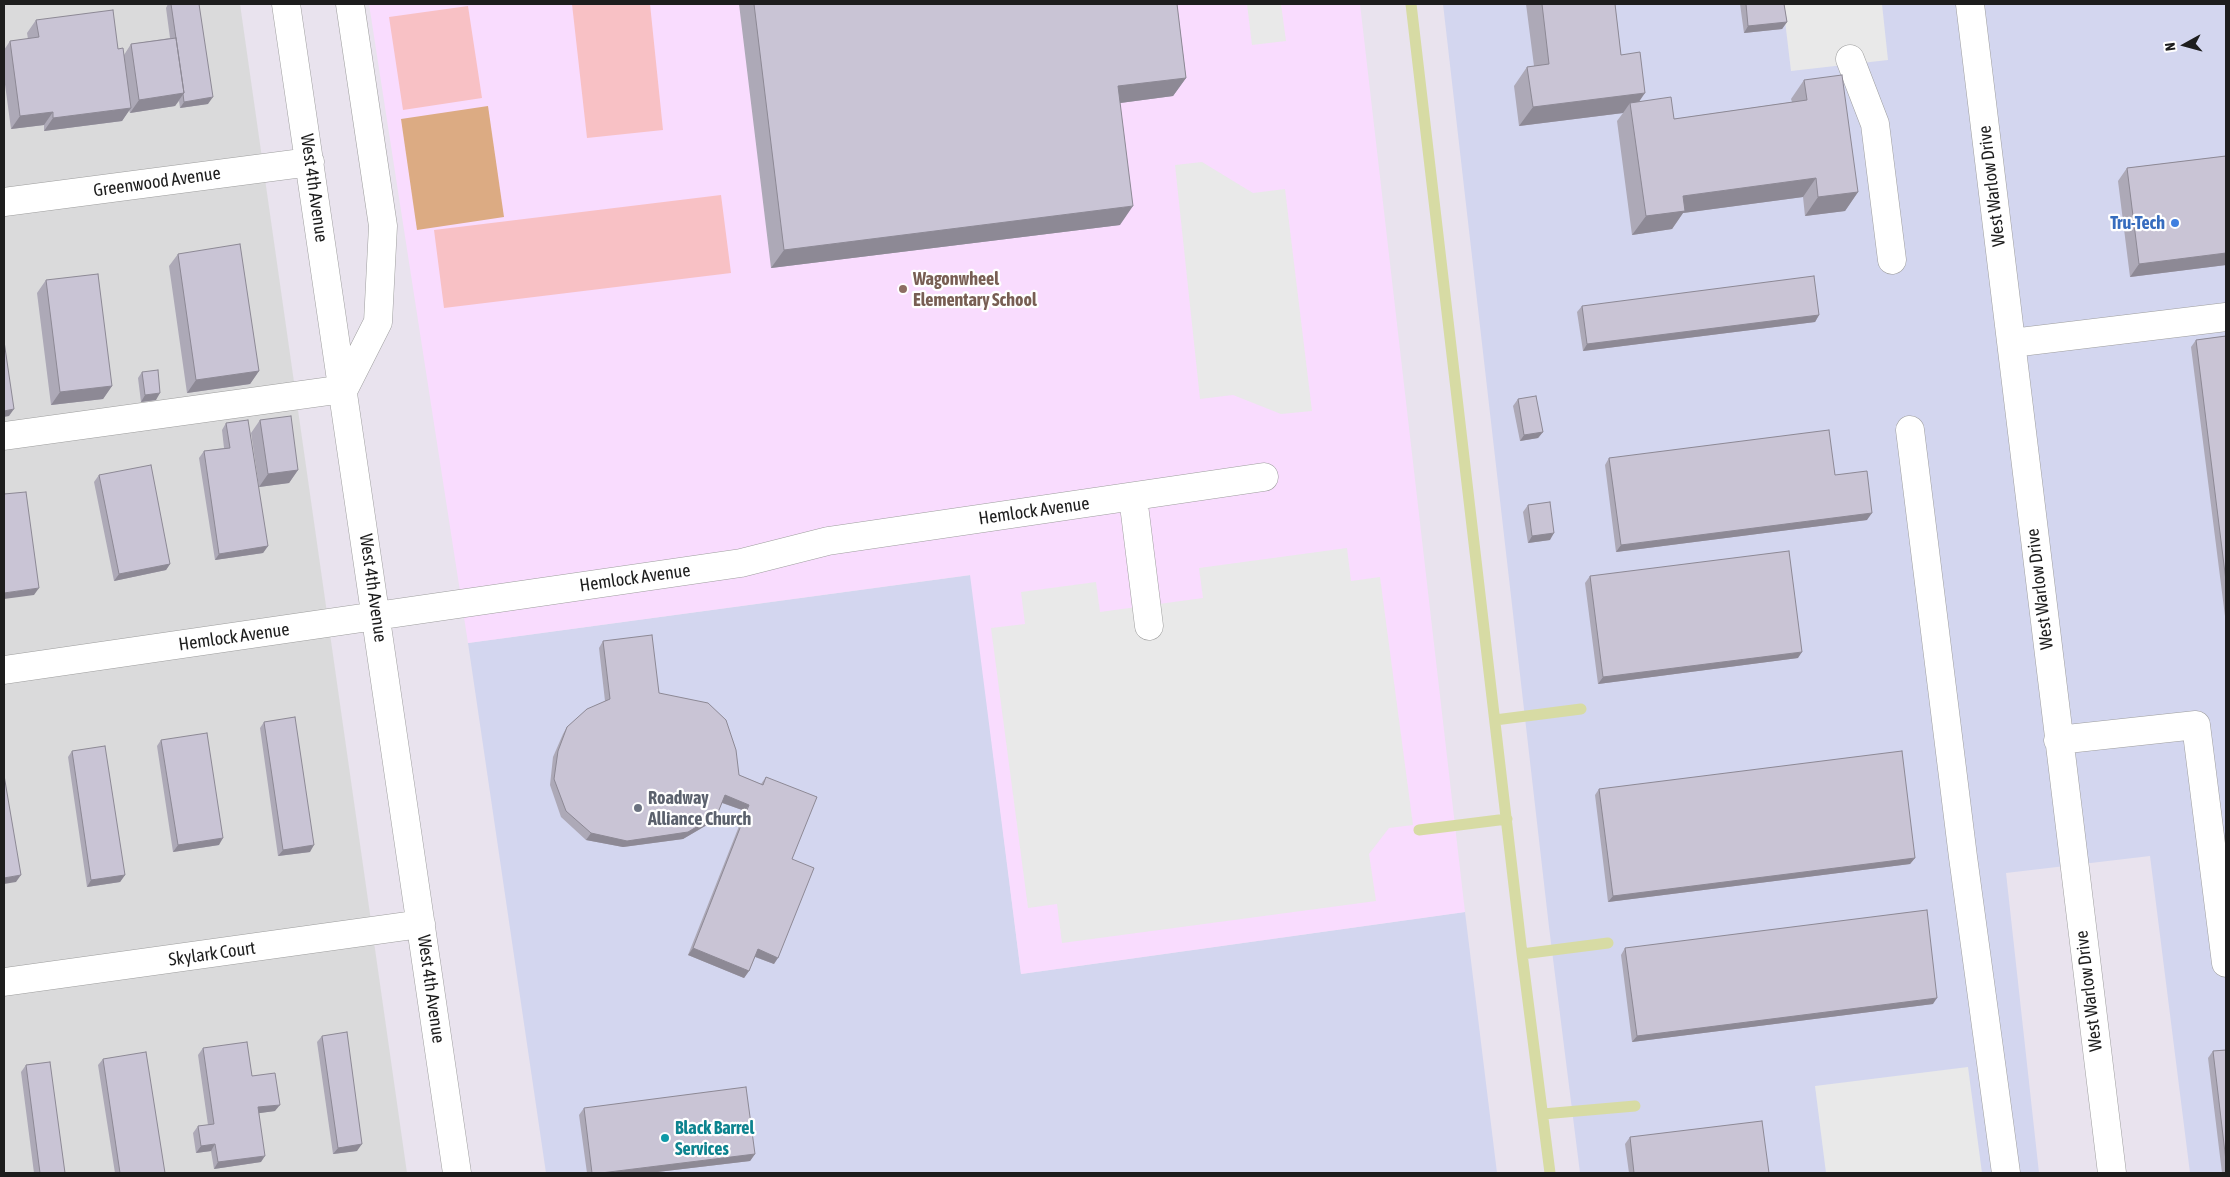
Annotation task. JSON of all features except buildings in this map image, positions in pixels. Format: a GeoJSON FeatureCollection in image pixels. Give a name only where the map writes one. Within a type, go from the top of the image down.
{"type":"FeatureCollection","features":[{"type":"Feature","properties":{"kind":"street","name":"West 4th Avenue"},"geometry":{"type":"LineString","coordinates":[[286,4],[344,389],[457,1173]]}},
{"type":"Feature","properties":{"kind":"street"},"geometry":{"type":"LineString","coordinates":[[4,436],[344,389],[378,322],[383,226],[350,4]]}},
{"type":"Feature","properties":{"kind":"street","name":"West Warlow Drive"},"geometry":{"type":"LineString","coordinates":[[1970,4],[2112,1173]]}},
{"type":"Feature","properties":{"kind":"street"},"geometry":{"type":"LineString","coordinates":[[1850,59],[1874,124],[1892,260]]}},
{"type":"Feature","properties":{"kind":"street","name":"Greenwood Avenue"},"geometry":{"type":"LineString","coordinates":[[4,202],[310,162]]}},
{"type":"Feature","properties":{"kind":"street"},"geometry":{"type":"LineString","coordinates":[[2012,343],[2226,318]]}},
{"type":"Feature","properties":{"kind":"street"},"geometry":{"type":"LineString","coordinates":[[1910,430],[1963,857],[2006,1173]]}},
{"type":"Feature","properties":{"kind":"street","name":"Hemlock Avenue"},"geometry":{"type":"LineString","coordinates":[[4,670],[741,563],[828,541],[1264,477]]}},
{"type":"Feature","properties":{"kind":"street"},"geometry":{"type":"LineString","coordinates":[[1133,496],[1148,626]]}},
{"type":"Feature","properties":{"kind":"street"},"geometry":{"type":"LineString","coordinates":[[2058,740],[2196,725],[2226,963]]}},
{"type":"Feature","properties":{"kind":"street","name":"Skylark Court"},"geometry":{"type":"LineString","coordinates":[[4,982],[421,924]]}},
{"type":"Feature","properties":{"kind":"shaded area"},"geometry":{"type":"Polygon","coordinates":[[[4,4],[240,4],[407,1173],[4,1173],[4,4]]]}},
{"type":"Feature","properties":{"kind":"shaded area","name":"Wagonwheel Elementary School"},"geometry":{"type":"Polygon","coordinates":[[[369,4],[1360,4],[1465,912],[1021,974],[970,575],[468,643],[369,4]]]}},
{"type":"Feature","properties":{"kind":"shaded area"},"geometry":{"type":"Polygon","coordinates":[[[572,4],[650,4],[663,130],[587,138],[572,4]]]}},
{"type":"Feature","properties":{"kind":"shaded area"},"geometry":{"type":"Polygon","coordinates":[[[1247,4],[1281,4],[1286,41],[1252,45],[1247,4]]]}},
{"type":"Feature","properties":{"kind":"shaded area"},"geometry":{"type":"Polygon","coordinates":[[[1443,4],[2226,4],[2226,1173],[2190,1173],[2150,856],[2006,873],[2039,1173],[1580,1173],[1549,927],[1443,4]]]}},
{"type":"Feature","properties":{"kind":"shaded area"},"geometry":{"type":"Polygon","coordinates":[[[1783,4],[1882,4],[1888,60],[1791,71],[1783,4]]]}},
{"type":"Feature","properties":{"kind":"shaded area"},"geometry":{"type":"Polygon","coordinates":[[[468,6],[482,98],[403,110],[389,17],[468,6]]]}},
{"type":"Feature","properties":{"kind":"shaded area"},"geometry":{"type":"Polygon","coordinates":[[[488,106],[504,217],[417,230],[401,119],[488,106]]]}},
{"type":"Feature","properties":{"kind":"shaded area"},"geometry":{"type":"Polygon","coordinates":[[[1202,162],[1253,193],[1285,189],[1312,411],[1281,414],[1233,395],[1200,399],[1175,165],[1202,162]]]}},
{"type":"Feature","properties":{"kind":"shaded area"},"geometry":{"type":"Polygon","coordinates":[[[721,195],[731,273],[444,308],[434,230],[721,195]]]}},
{"type":"Feature","properties":{"kind":"shaded area"},"geometry":{"type":"Polygon","coordinates":[[[1347,548],[1351,581],[1380,577],[1413,825],[1389,828],[1369,854],[1376,901],[1062,943],[1057,904],[1028,908],[991,628],[1025,624],[1021,592],[1096,582],[1100,612],[1203,598],[1199,568],[1347,548]]]}},
{"type":"Feature","properties":{"kind":"shaded area"},"geometry":{"type":"Polygon","coordinates":[[[971,575],[1021,974],[1465,912],[1497,1173],[546,1173],[468,643],[971,575]]]}},
{"type":"Feature","properties":{"kind":"shaded area"},"geometry":{"type":"Polygon","coordinates":[[[1968,1067],[1982,1173],[1826,1173],[1815,1086],[1968,1067]]]}},
{"type":"Feature","properties":{"kind":"waterway"},"geometry":{"type":"LineString","coordinates":[[1411,4],[1522,954],[1550,1173]]}},
{"type":"Feature","properties":{"kind":"waterway"},"geometry":{"type":"LineString","coordinates":[[1495,720],[1581,709]]}},
{"type":"Feature","properties":{"kind":"waterway"},"geometry":{"type":"LineString","coordinates":[[1419,830],[1507,819]]}},
{"type":"Feature","properties":{"kind":"waterway"},"geometry":{"type":"LineString","coordinates":[[1522,954],[1608,943]]}},
{"type":"Feature","properties":{"kind":"waterway"},"geometry":{"type":"LineString","coordinates":[[1543,1114],[1635,1106]]}},
{"type":"Feature","properties":{"kind":"place","name":"Tru-Tech"},"geometry":{"type":"Point","coordinates":[2175,223]}},
{"type":"Feature","properties":{"kind":"place","name":"Wagonwheel Elementary School"},"geometry":{"type":"Point","coordinates":[903,289]}},
{"type":"Feature","properties":{"kind":"place","name":"Roadway Alliance Church"},"geometry":{"type":"Point","coordinates":[638,808]}},
{"type":"Feature","properties":{"kind":"place","name":"Black Barrel Services"},"geometry":{"type":"Point","coordinates":[665,1138]}}]}
